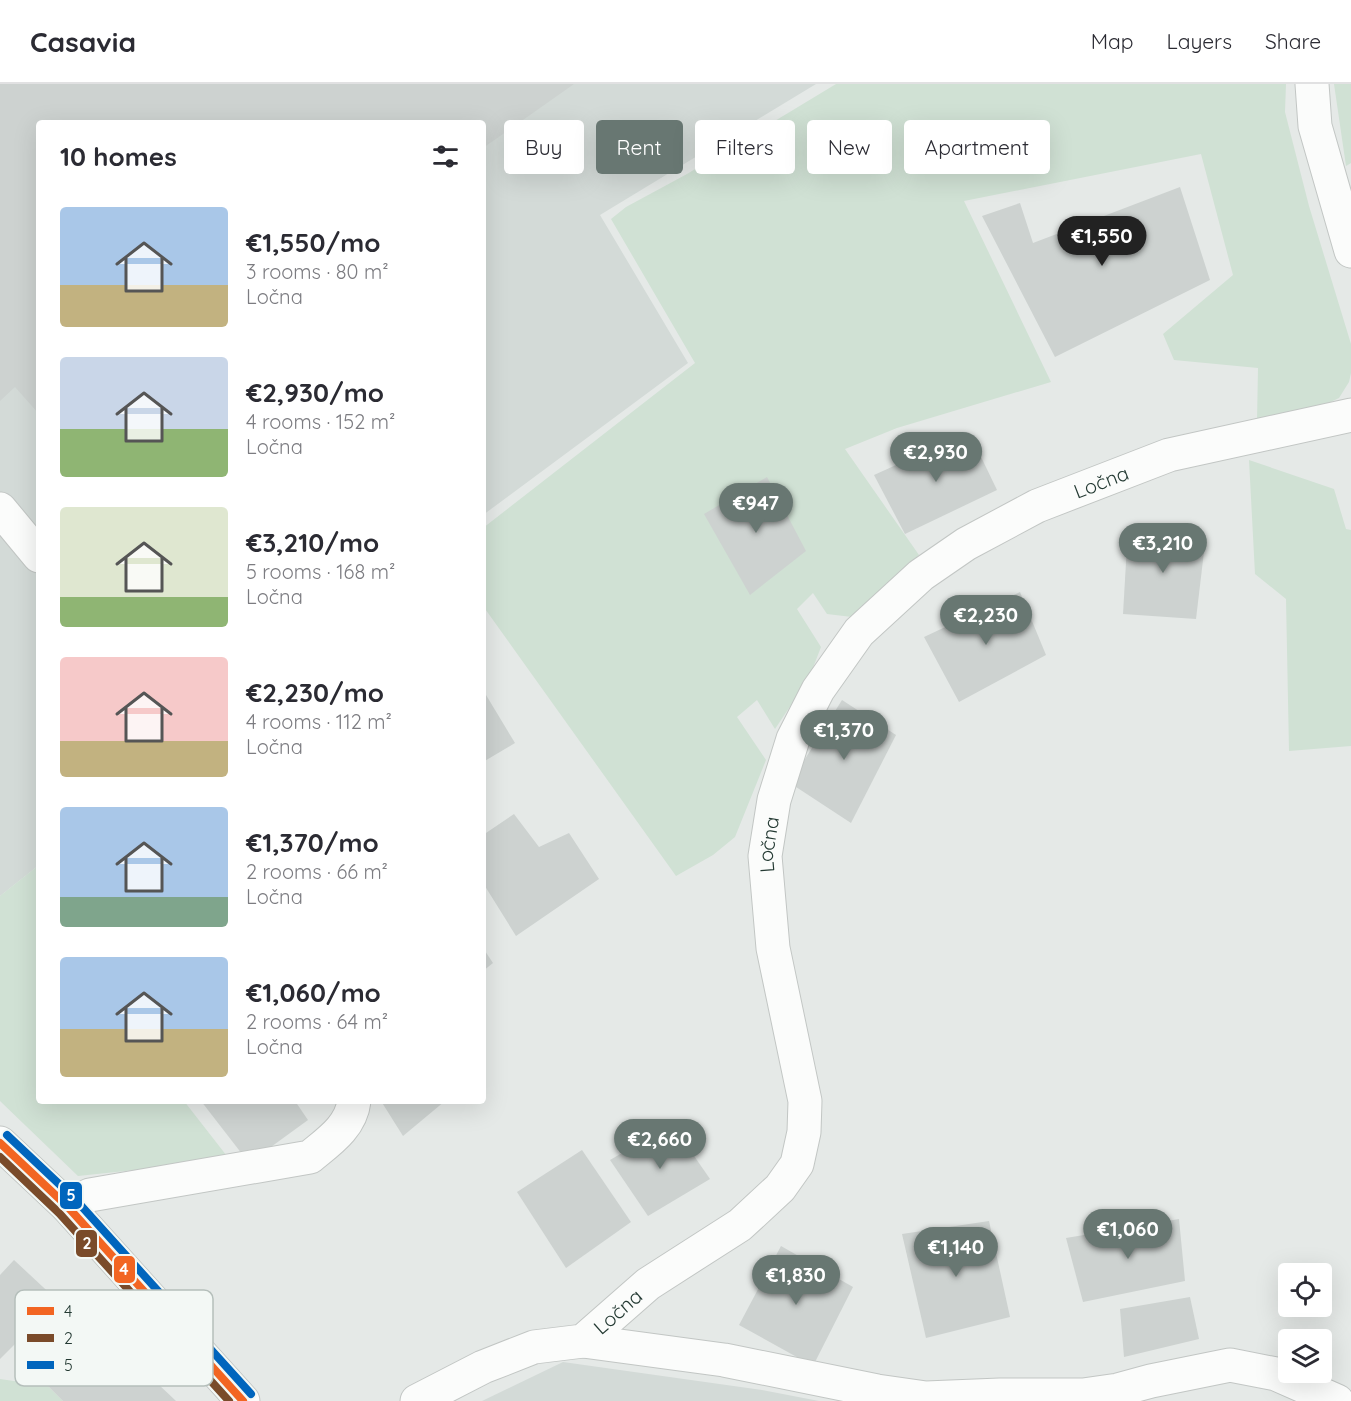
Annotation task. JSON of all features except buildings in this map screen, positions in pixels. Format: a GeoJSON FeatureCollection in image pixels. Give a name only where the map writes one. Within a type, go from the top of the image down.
{"type":"FeatureCollection","features":[{"type":"Feature","properties":{"kind":"street"},"geometry":{"type":"LineString","coordinates":[[1312,84],[1315,126],[1351,251]]}},
{"type":"Feature","properties":{"kind":"street","name":"Ločna"},"geometry":{"type":"LineString","coordinates":[[417,1401],[483,1367],[534,1347],[583,1341],[648,1284],[740,1225],[780,1188],[797,1164],[804,1132],[805,1101],[773,948],[765,856],[774,800],[793,739],[818,690],[860,632],[921,575],[966,544],[1037,506],[1169,455],[1351,415]]}},
{"type":"Feature","properties":{"kind":"street"},"geometry":{"type":"LineString","coordinates":[[0,508],[36,552]]}},
{"type":"Feature","properties":{"kind":"street"},"geometry":{"type":"LineString","coordinates":[[67,1206],[90,1195],[310,1157],[337,1134],[352,1114],[354,1104]]}},
{"type":"Feature","properties":{"kind":"street"},"geometry":{"type":"LineString","coordinates":[[0,1143],[67,1206],[143,1290]]}},
{"type":"Feature","properties":{"kind":"street"},"geometry":{"type":"LineString","coordinates":[[583,1341],[723,1360],[877,1391],[926,1398],[1000,1395],[1121,1396],[1151,1381],[1230,1365],[1276,1374],[1337,1401]]}},
{"type":"Feature","properties":{"kind":"street"},"geometry":{"type":"LineString","coordinates":[[213,1368],[243,1401]]}},
{"type":"Feature","properties":{"kind":"shaded area"},"geometry":{"type":"Polygon","coordinates":[[[0,84],[816,84],[757,120],[695,120],[695,157],[683,165],[683,120],[596,120],[596,174],[668,174],[600,215],[688,363],[486,513],[486,120],[36,120],[36,867],[0,896],[0,84]]]}},
{"type":"Feature","properties":{"kind":"shaded area"},"geometry":{"type":"Polygon","coordinates":[[[563,1362],[762,1390],[819,1401],[482,1401],[563,1362]]]}},
{"type":"Feature","properties":{"kind":"green space"},"geometry":{"type":"Polygon","coordinates":[[[836,84],[1286,84],[1285,112],[1309,206],[1351,344],[1349,382],[1339,398],[1310,412],[1257,421],[1258,368],[1174,360],[1163,334],[1233,275],[1201,154],[964,201],[1051,382],[897,428],[845,449],[919,555],[852,617],[827,614],[813,593],[797,609],[821,647],[809,678],[775,729],[757,700],[737,717],[766,760],[735,837],[713,855],[676,876],[486,610],[486,526],[695,363],[611,219],[626,207],[695,169],[695,174],[795,174],[795,120],[776,120],[836,84]]]}},
{"type":"Feature","properties":{"kind":"green space"},"geometry":{"type":"Polygon","coordinates":[[[1334,84],[1351,84],[1351,163],[1346,166],[1334,84]]]}},
{"type":"Feature","properties":{"kind":"green space"},"geometry":{"type":"Polygon","coordinates":[[[1249,460],[1334,489],[1346,529],[1351,530],[1351,746],[1289,751],[1286,599],[1255,574],[1249,460]]]}},
{"type":"Feature","properties":{"kind":"green space"},"geometry":{"type":"Polygon","coordinates":[[[36,867],[36,1104],[186,1104],[230,1160],[78,1176],[0,1101],[0,896],[36,867]]]}},
{"type":"Feature","properties":{"kind":"green space"},"geometry":{"type":"Polygon","coordinates":[[[0,1379],[15,1381],[15,1386],[48,1386],[63,1401],[0,1401],[0,1379]]]}},
{"type":"Feature","properties":{"kind":"transit line","name":"5"},"geometry":{"type":"LineString","coordinates":[[7,1135],[75,1199],[157,1290]]}},
{"type":"Feature","properties":{"kind":"transit line","name":"4"},"geometry":{"type":"LineString","coordinates":[[0,1143],[67,1206],[143,1290]]}},
{"type":"Feature","properties":{"kind":"transit line","name":"2"},"geometry":{"type":"LineString","coordinates":[[0,1157],[59,1213],[129,1290]]}},
{"type":"Feature","properties":{"kind":"transit line","name":"5"},"geometry":{"type":"LineString","coordinates":[[213,1352],[251,1394]]}},
{"type":"Feature","properties":{"kind":"transit line","name":"4"},"geometry":{"type":"LineString","coordinates":[[213,1368],[243,1401]]}},
{"type":"Feature","properties":{"kind":"transit line","name":"2"},"geometry":{"type":"LineString","coordinates":[[213,1383],[229,1401]]}}]}
